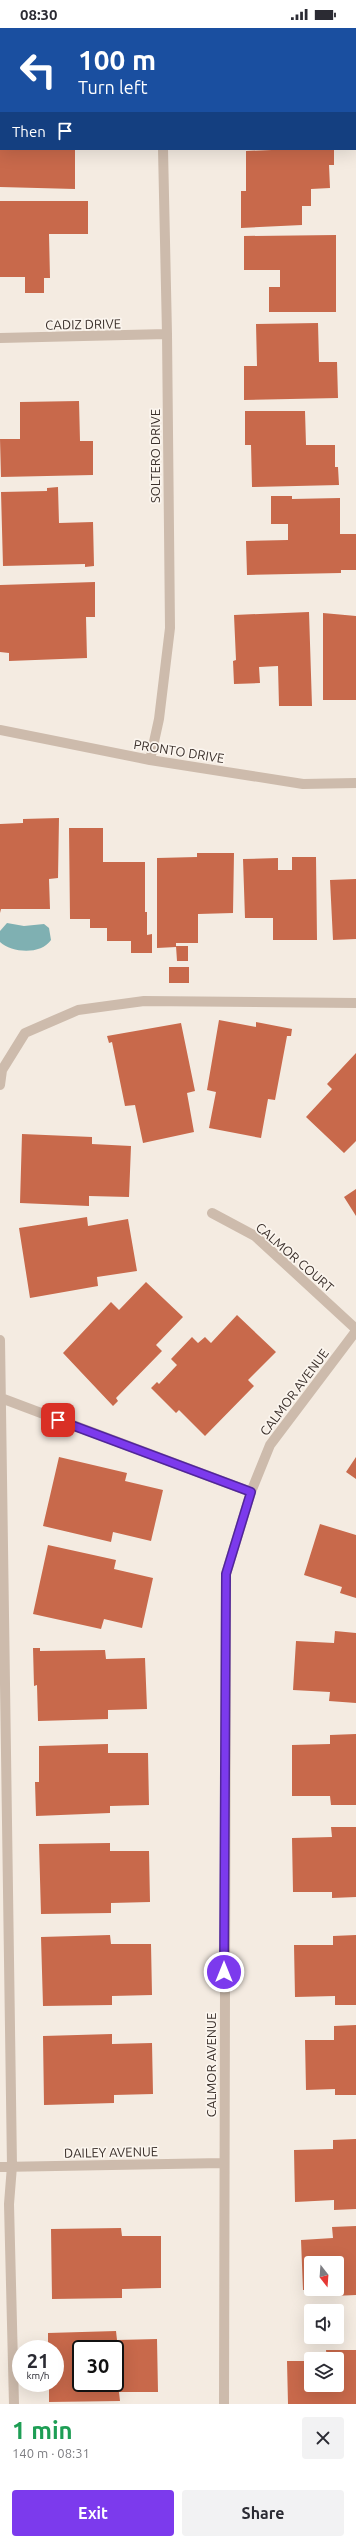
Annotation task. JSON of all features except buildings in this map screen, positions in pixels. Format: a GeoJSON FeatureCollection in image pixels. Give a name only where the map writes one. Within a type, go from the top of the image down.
{"type":"FeatureCollection","features":[{"type":"Feature","properties":{"kind":"street","name":"SOLTERO DRIVE"},"geometry":{"type":"LineString","coordinates":[[150,760],[159,719],[170,628],[167,334],[163,150]]}},
{"type":"Feature","properties":{"kind":"street","name":"CADIZ DRIVE"},"geometry":{"type":"LineString","coordinates":[[0,338],[167,334]]}},
{"type":"Feature","properties":{"kind":"street","name":"PRONTO DRIVE"},"geometry":{"type":"LineString","coordinates":[[0,730],[150,760],[303,784],[356,783]]}},
{"type":"Feature","properties":{"kind":"street"},"geometry":{"type":"LineString","coordinates":[[0,1085],[2,1070],[25,1033],[78,1010],[144,1001],[356,1004]]}},
{"type":"Feature","properties":{"kind":"street","name":"CALMOR COURT"},"geometry":{"type":"LineString","coordinates":[[212,1213],[255,1236],[356,1330]]}},
{"type":"Feature","properties":{"kind":"street","name":"CALMOR AVENUE"},"geometry":{"type":"LineString","coordinates":[[224,2404],[223,2163],[226,1574],[251,1492],[270,1445],[356,1330]]}},
{"type":"Feature","properties":{"kind":"street"},"geometry":{"type":"LineString","coordinates":[[0,1340],[12,2166],[9,2204],[14,2404]]}},
{"type":"Feature","properties":{"kind":"street"},"geometry":{"type":"LineString","coordinates":[[1,1398],[251,1492]]}},
{"type":"Feature","properties":{"kind":"street","name":"DAILEY AVENUE"},"geometry":{"type":"LineString","coordinates":[[0,2167],[223,2163]]}},
{"type":"Feature","properties":{"kind":"water"},"geometry":{"type":"Polygon","coordinates":[[[7,923],[24,926],[44,924],[49,928],[51,940],[46,945],[34,950],[26,951],[5,946],[0,942],[0,931],[7,923]]]}},
{"type":"Feature","properties":{"kind":"route"},"geometry":{"type":"LineString","coordinates":[[58,1420],[251,1492],[226,1574],[224,1972]]}}]}
